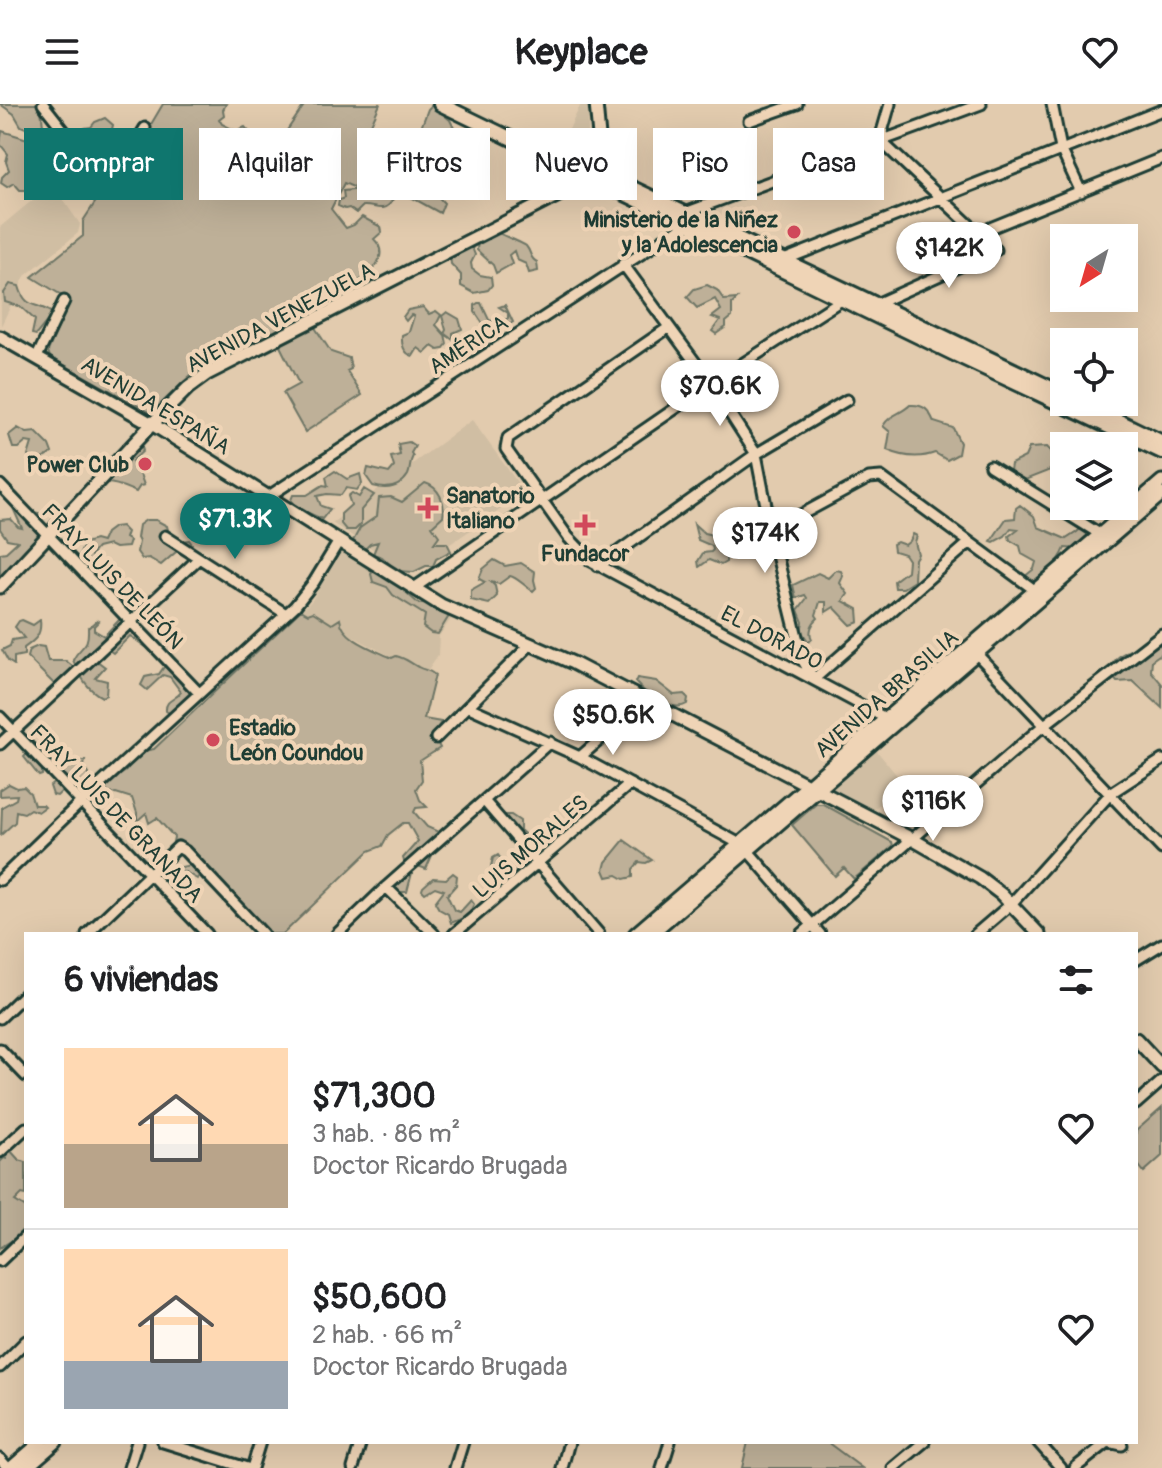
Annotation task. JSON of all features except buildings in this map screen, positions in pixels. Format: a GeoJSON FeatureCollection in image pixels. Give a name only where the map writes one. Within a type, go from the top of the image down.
{"type":"FeatureCollection","features":[{"type":"Feature","properties":{"kind":"highway"},"geometry":{"type":"LineString","coordinates":[[440,104],[462,108],[506,130]]}},
{"type":"Feature","properties":{"kind":"highway"},"geometry":{"type":"LineString","coordinates":[[637,195],[784,260],[1050,387]]}},
{"type":"Feature","properties":{"kind":"highway"},"geometry":{"type":"LineString","coordinates":[[686,218],[843,299],[1162,452]]}},
{"type":"Feature","properties":{"kind":"highway"},"geometry":{"type":"LineString","coordinates":[[1109,416],[1162,442]]}},
{"type":"Feature","properties":{"kind":"main road"},"geometry":{"type":"LineString","coordinates":[[596,104],[598,128]]}},
{"type":"Feature","properties":{"kind":"main road","name":"AVENIDA VENEZUELA"},"geometry":{"type":"LineString","coordinates":[[0,587],[152,424],[207,374],[545,200]]}},
{"type":"Feature","properties":{"kind":"main road","name":"AVENIDA ESPAÑA"},"geometry":{"type":"LineString","coordinates":[[0,337],[152,424],[465,618],[531,644],[644,701],[912,839],[980,878],[1037,932]]}},
{"type":"Feature","properties":{"kind":"main road","name":"AVENIDA BRASILIA"},"geometry":{"type":"LineString","coordinates":[[1105,537],[1162,481]]}},
{"type":"Feature","properties":{"kind":"main road","name":"AVENIDA BRASILIA"},"geometry":{"type":"LineString","coordinates":[[638,932],[744,848],[1105,537],[1162,494]]}},
{"type":"Feature","properties":{"kind":"main road","name":"AVENIDA BRASILIA"},"geometry":{"type":"LineString","coordinates":[[653,932],[744,848]]}},
{"type":"Feature","properties":{"kind":"main road"},"geometry":{"type":"LineString","coordinates":[[1138,1041],[1162,1067]]}},
{"type":"Feature","properties":{"kind":"main road"},"geometry":{"type":"LineString","coordinates":[[10,1468],[39,1444]]}},
{"type":"Feature","properties":{"kind":"main road"},"geometry":{"type":"LineString","coordinates":[[26,1468],[54,1444]]}},
{"type":"Feature","properties":{"kind":"street"},"geometry":{"type":"LineString","coordinates":[[43,104],[62,128]]}},
{"type":"Feature","properties":{"kind":"street"},"geometry":{"type":"LineString","coordinates":[[749,121],[797,104]]}},
{"type":"Feature","properties":{"kind":"street"},"geometry":{"type":"LineString","coordinates":[[884,128],[890,104]]}},
{"type":"Feature","properties":{"kind":"street","name":"AMÉRICA"},"geometry":{"type":"LineString","coordinates":[[884,140],[981,104]]}},
{"type":"Feature","properties":{"kind":"street"},"geometry":{"type":"LineString","coordinates":[[1052,104],[1061,149],[1081,192]]}},
{"type":"Feature","properties":{"kind":"street"},"geometry":{"type":"LineString","coordinates":[[784,260],[1162,110]]}},
{"type":"Feature","properties":{"kind":"street"},"geometry":{"type":"LineString","coordinates":[[876,304],[996,250],[884,142]]}},
{"type":"Feature","properties":{"kind":"street"},"geometry":{"type":"LineString","coordinates":[[978,233],[1162,158]]}},
{"type":"Feature","properties":{"kind":"street","name":"AMÉRICA"},"geometry":{"type":"LineString","coordinates":[[269,496],[623,264],[686,218],[773,184]]}},
{"type":"Feature","properties":{"kind":"street"},"geometry":{"type":"LineString","coordinates":[[623,264],[711,384],[756,454],[771,531],[803,661],[814,679],[969,543]]}},
{"type":"Feature","properties":{"kind":"street"},"geometry":{"type":"LineString","coordinates":[[414,588],[711,384],[843,299]]}},
{"type":"Feature","properties":{"kind":"street"},"geometry":{"type":"LineString","coordinates":[[37,357],[64,301]]}},
{"type":"Feature","properties":{"kind":"street","name":"EL DORADO"},"geometry":{"type":"LineString","coordinates":[[668,328],[514,434],[506,443],[510,455],[568,537],[598,566],[891,721]]}},
{"type":"Feature","properties":{"kind":"street"},"geometry":{"type":"LineString","coordinates":[[598,566],[756,454],[847,400]]}},
{"type":"Feature","properties":{"kind":"street"},"geometry":{"type":"LineString","coordinates":[[990,466],[1105,537]]}},
{"type":"Feature","properties":{"kind":"street"},"geometry":{"type":"LineString","coordinates":[[771,531],[869,478],[881,477],[1039,593]]}},
{"type":"Feature","properties":{"kind":"street","name":"FRAY LUIS DE LEÓN"},"geometry":{"type":"LineString","coordinates":[[0,485],[199,693]]}},
{"type":"Feature","properties":{"kind":"street"},"geometry":{"type":"LineString","coordinates":[[165,536],[286,614]]}},
{"type":"Feature","properties":{"kind":"street"},"geometry":{"type":"LineString","coordinates":[[0,880],[286,614],[305,594],[339,541]]}},
{"type":"Feature","properties":{"kind":"street"},"geometry":{"type":"LineString","coordinates":[[0,744],[198,559]]}},
{"type":"Feature","properties":{"kind":"street"},"geometry":{"type":"LineString","coordinates":[[804,932],[1043,726],[1162,634]]}},
{"type":"Feature","properties":{"kind":"street"},"geometry":{"type":"LineString","coordinates":[[436,738],[531,644]]}},
{"type":"Feature","properties":{"kind":"street"},"geometry":{"type":"LineString","coordinates":[[974,651],[1162,849]]}},
{"type":"Feature","properties":{"kind":"street","name":"LUIS MORALES"},"geometry":{"type":"LineString","coordinates":[[580,757],[644,701]]}},
{"type":"Feature","properties":{"kind":"street"},"geometry":{"type":"LineString","coordinates":[[469,707],[580,757],[744,848],[818,932]]}},
{"type":"Feature","properties":{"kind":"street","name":"FRAY LUIS DE GRANADA"},"geometry":{"type":"LineString","coordinates":[[0,717],[205,932]]}},
{"type":"Feature","properties":{"kind":"street"},"geometry":{"type":"LineString","coordinates":[[339,932],[550,742]]}},
{"type":"Feature","properties":{"kind":"street"},"geometry":{"type":"LineString","coordinates":[[978,932],[1011,904],[1111,793],[1162,760]]}},
{"type":"Feature","properties":{"kind":"street","name":"LUIS MORALES"},"geometry":{"type":"LineString","coordinates":[[456,932],[630,784]]}},
{"type":"Feature","properties":{"kind":"street"},"geometry":{"type":"LineString","coordinates":[[485,802],[597,932]]}},
{"type":"Feature","properties":{"kind":"street"},"geometry":{"type":"LineString","coordinates":[[89,932],[176,848],[182,849],[261,932]]}},
{"type":"Feature","properties":{"kind":"street"},"geometry":{"type":"LineString","coordinates":[[386,887],[432,932]]}},
{"type":"Feature","properties":{"kind":"street"},"geometry":{"type":"LineString","coordinates":[[1138,959],[1162,944]]}},
{"type":"Feature","properties":{"kind":"street"},"geometry":{"type":"LineString","coordinates":[[0,1018],[24,995]]}},
{"type":"Feature","properties":{"kind":"street"},"geometry":{"type":"LineString","coordinates":[[0,1049],[24,1074]]}},
{"type":"Feature","properties":{"kind":"street"},"geometry":{"type":"LineString","coordinates":[[1138,1102],[1162,1081]]}},
{"type":"Feature","properties":{"kind":"street"},"geometry":{"type":"LineString","coordinates":[[0,1152],[24,1130]]}},
{"type":"Feature","properties":{"kind":"street"},"geometry":{"type":"LineString","coordinates":[[0,1261],[24,1238]]}},
{"type":"Feature","properties":{"kind":"street"},"geometry":{"type":"LineString","coordinates":[[0,1367],[24,1343]]}},
{"type":"Feature","properties":{"kind":"street"},"geometry":{"type":"LineString","coordinates":[[129,1468],[136,1444]]}},
{"type":"Feature","properties":{"kind":"street"},"geometry":{"type":"LineString","coordinates":[[170,1444],[250,1468],[259,1444]]}},
{"type":"Feature","properties":{"kind":"street"},"geometry":{"type":"LineString","coordinates":[[353,1468],[360,1444]]}},
{"type":"Feature","properties":{"kind":"street"},"geometry":{"type":"LineString","coordinates":[[455,1468],[462,1444]]}},
{"type":"Feature","properties":{"kind":"street"},"geometry":{"type":"LineString","coordinates":[[562,1468],[568,1444]]}},
{"type":"Feature","properties":{"kind":"street"},"geometry":{"type":"LineString","coordinates":[[662,1468],[669,1444]]}},
{"type":"Feature","properties":{"kind":"street"},"geometry":{"type":"LineString","coordinates":[[893,1468],[922,1444]]}},
{"type":"Feature","properties":{"kind":"street"},"geometry":{"type":"LineString","coordinates":[[1040,1444],[1061,1468]]}},
{"type":"Feature","properties":{"kind":"street"},"geometry":{"type":"LineString","coordinates":[[1075,1468],[1105,1444]]}},
{"type":"Feature","properties":{"kind":"street"},"geometry":{"type":"LineString","coordinates":[[1117,1444],[1122,1445]]}},
{"type":"Feature","properties":{"kind":"street"},"geometry":{"type":"LineString","coordinates":[[0,1459],[10,1468]]}},
{"type":"Feature","properties":{"kind":"shaded area"},"geometry":{"type":"Polygon","coordinates":[[[0,104],[37,104],[43,128],[21,126],[14,114],[0,104]]]}},
{"type":"Feature","properties":{"kind":"shaded area"},"geometry":{"type":"Polygon","coordinates":[[[163,104],[226,104],[224,115],[219,119],[230,128],[199,128],[199,200],[336,200],[331,209],[346,228],[362,217],[381,227],[382,232],[374,239],[380,253],[376,266],[352,285],[353,291],[282,327],[288,339],[314,326],[331,352],[349,358],[351,369],[347,371],[362,395],[305,432],[283,393],[299,384],[279,344],[285,340],[279,329],[195,371],[151,413],[50,357],[48,351],[68,304],[66,298],[32,277],[83,236],[83,221],[97,200],[183,200],[183,128],[149,128],[163,104]]]}},
{"type":"Feature","properties":{"kind":"shaded area"},"geometry":{"type":"Polygon","coordinates":[[[305,104],[380,104],[370,128],[357,128],[357,185],[344,183],[341,189],[341,128],[289,128],[305,104]]]}},
{"type":"Feature","properties":{"kind":"shaded area"},"geometry":{"type":"Polygon","coordinates":[[[581,104],[589,104],[588,128],[570,128],[581,104]]]}},
{"type":"Feature","properties":{"kind":"shaded area"},"geometry":{"type":"Polygon","coordinates":[[[432,105],[450,120],[454,128],[421,128],[432,105]]]}},
{"type":"Feature","properties":{"kind":"shaded area"},"geometry":{"type":"Polygon","coordinates":[[[105,118],[112,128],[85,128],[105,118]]]}},
{"type":"Feature","properties":{"kind":"shaded area"},"geometry":{"type":"Polygon","coordinates":[[[2,131],[24,138],[24,190],[14,183],[7,187],[1,183],[9,170],[6,162],[8,154],[0,144],[2,131]]]}},
{"type":"Feature","properties":{"kind":"shaded area"},"geometry":{"type":"Polygon","coordinates":[[[357,190],[357,200],[392,200],[387,207],[363,206],[356,213],[338,206],[339,200],[344,198],[343,191],[357,190]]]}},
{"type":"Feature","properties":{"kind":"shaded area"},"geometry":{"type":"Polygon","coordinates":[[[33,200],[63,200],[80,224],[78,233],[25,276],[1,326],[0,227],[33,200]]]}},
{"type":"Feature","properties":{"kind":"shaded area"},"geometry":{"type":"Polygon","coordinates":[[[416,200],[441,200],[444,203],[440,213],[416,200]]]}},
{"type":"Feature","properties":{"kind":"shaded area"},"geometry":{"type":"Polygon","coordinates":[[[494,231],[526,246],[537,262],[538,271],[529,273],[526,264],[517,260],[514,251],[509,255],[512,264],[496,273],[493,265],[477,250],[478,240],[494,231]]]}},
{"type":"Feature","properties":{"kind":"shaded area"},"geometry":{"type":"Polygon","coordinates":[[[471,245],[475,255],[472,269],[480,275],[491,277],[492,285],[488,290],[474,293],[461,286],[461,275],[451,264],[450,256],[471,245]]]}},
{"type":"Feature","properties":{"kind":"shaded area"},"geometry":{"type":"Polygon","coordinates":[[[10,284],[19,286],[29,302],[53,314],[36,335],[32,334],[35,320],[21,307],[5,302],[4,293],[10,284]]]}},
{"type":"Feature","properties":{"kind":"shaded area"},"geometry":{"type":"Polygon","coordinates":[[[707,285],[717,290],[724,300],[737,299],[732,304],[732,317],[726,322],[726,327],[716,334],[712,331],[720,320],[712,317],[721,310],[715,299],[697,308],[687,297],[694,289],[707,285]]]}},
{"type":"Feature","properties":{"kind":"shaded area"},"geometry":{"type":"Polygon","coordinates":[[[478,303],[481,303],[489,320],[499,323],[508,318],[508,313],[499,307],[505,305],[513,322],[498,331],[490,328],[496,332],[501,332],[502,336],[475,358],[458,365],[454,360],[460,346],[487,330],[475,312],[478,303]]]}},
{"type":"Feature","properties":{"kind":"shaded area"},"geometry":{"type":"Polygon","coordinates":[[[423,307],[429,314],[436,311],[441,315],[436,325],[444,334],[446,330],[442,316],[447,312],[459,319],[462,329],[453,333],[453,340],[445,334],[447,344],[443,349],[432,346],[425,353],[418,348],[413,356],[405,351],[402,335],[409,332],[414,316],[411,315],[406,321],[403,317],[408,310],[423,307]]]}},
{"type":"Feature","properties":{"kind":"shaded area"},"geometry":{"type":"Polygon","coordinates":[[[910,405],[922,407],[934,422],[953,428],[960,443],[958,454],[947,460],[935,453],[911,456],[887,450],[890,432],[883,426],[910,405]]]}},
{"type":"Feature","properties":{"kind":"shaded area","name":"Sanatorio Italiano"},"geometry":{"type":"Polygon","coordinates":[[[472,420],[525,493],[409,572],[332,523],[472,420]]]}},
{"type":"Feature","properties":{"kind":"shaded area"},"geometry":{"type":"Polygon","coordinates":[[[18,428],[27,433],[36,432],[49,445],[52,453],[37,462],[28,456],[32,443],[26,442],[19,448],[13,448],[9,435],[18,428]]]}},
{"type":"Feature","properties":{"kind":"shaded area"},"geometry":{"type":"Polygon","coordinates":[[[409,442],[415,446],[405,479],[393,487],[373,486],[366,476],[368,468],[389,473],[394,467],[391,457],[400,455],[398,444],[409,442]]]}},
{"type":"Feature","properties":{"kind":"shaded area"},"geometry":{"type":"Polygon","coordinates":[[[138,444],[143,451],[132,461],[144,485],[136,492],[107,483],[106,480],[138,444]]]}},
{"type":"Feature","properties":{"kind":"shaded area"},"geometry":{"type":"Polygon","coordinates":[[[1047,447],[1050,450],[1050,470],[1025,480],[1010,471],[1011,464],[1025,457],[1029,448],[1047,447]]]}},
{"type":"Feature","properties":{"kind":"shaded area"},"geometry":{"type":"Polygon","coordinates":[[[335,471],[347,479],[360,474],[362,483],[357,490],[346,488],[341,495],[317,496],[321,506],[330,509],[322,519],[295,507],[291,500],[293,495],[307,495],[323,485],[328,486],[326,477],[335,471]]]}},
{"type":"Feature","properties":{"kind":"shaded area"},"geometry":{"type":"Polygon","coordinates":[[[425,483],[438,492],[443,506],[443,516],[432,526],[439,536],[434,543],[447,543],[451,551],[436,559],[433,566],[414,572],[397,571],[382,557],[373,554],[378,542],[370,544],[363,551],[355,547],[353,541],[360,528],[377,516],[379,498],[391,497],[402,502],[425,483]]]}},
{"type":"Feature","properties":{"kind":"shaded area"},"geometry":{"type":"Polygon","coordinates":[[[364,489],[374,495],[361,510],[361,524],[355,530],[346,530],[341,524],[341,514],[351,505],[348,496],[352,493],[359,497],[364,489]]]}},
{"type":"Feature","properties":{"kind":"shaded area"},"geometry":{"type":"Polygon","coordinates":[[[1020,505],[1034,516],[1038,527],[1066,539],[1087,522],[1094,537],[1080,549],[1065,548],[1051,569],[1030,583],[1024,577],[1034,569],[1036,562],[1022,554],[1020,546],[1010,540],[1009,536],[1018,529],[1011,528],[1005,536],[991,541],[1006,519],[1015,518],[1016,508],[1020,505]]]}},
{"type":"Feature","properties":{"kind":"shaded area"},"geometry":{"type":"Polygon","coordinates":[[[13,508],[39,513],[40,519],[36,524],[38,536],[0,580],[0,553],[6,552],[18,541],[7,539],[0,529],[0,520],[11,519],[22,528],[13,508]]]}},
{"type":"Feature","properties":{"kind":"shaded area"},"geometry":{"type":"Polygon","coordinates":[[[146,520],[156,520],[167,526],[169,534],[179,541],[189,540],[192,544],[161,565],[149,558],[142,559],[137,552],[137,538],[139,525],[146,520]]]}},
{"type":"Feature","properties":{"kind":"shaded area"},"geometry":{"type":"Polygon","coordinates":[[[694,524],[721,541],[730,538],[732,529],[738,525],[742,530],[739,546],[727,548],[726,562],[721,565],[709,560],[699,567],[698,561],[703,553],[713,550],[712,546],[698,540],[694,524]]]}},
{"type":"Feature","properties":{"kind":"shaded area"},"geometry":{"type":"Polygon","coordinates":[[[121,526],[127,532],[125,538],[130,541],[128,547],[109,545],[97,548],[91,555],[94,566],[87,570],[78,560],[84,543],[102,542],[106,533],[121,526]]]}},
{"type":"Feature","properties":{"kind":"shaded area"},"geometry":{"type":"Polygon","coordinates":[[[913,534],[917,536],[918,554],[914,581],[903,588],[895,588],[894,581],[907,571],[908,560],[904,554],[894,551],[893,544],[905,545],[913,534]]]}},
{"type":"Feature","properties":{"kind":"shaded area"},"geometry":{"type":"Polygon","coordinates":[[[342,552],[451,619],[439,636],[438,655],[425,674],[302,610],[312,600],[342,552]]]}},
{"type":"Feature","properties":{"kind":"shaded area"},"geometry":{"type":"Polygon","coordinates":[[[494,560],[505,566],[521,563],[535,572],[536,588],[533,591],[510,576],[499,584],[491,582],[497,596],[489,604],[471,600],[471,590],[485,582],[479,579],[483,569],[494,560]]]}},
{"type":"Feature","properties":{"kind":"shaded area"},"geometry":{"type":"Polygon","coordinates":[[[374,570],[392,580],[419,604],[430,602],[449,616],[438,634],[423,627],[425,615],[393,595],[387,587],[373,582],[371,574],[374,570]]]}},
{"type":"Feature","properties":{"kind":"shaded area"},"geometry":{"type":"Polygon","coordinates":[[[836,570],[841,571],[843,576],[840,583],[848,594],[843,601],[858,609],[859,622],[851,625],[834,607],[826,612],[826,602],[820,602],[809,642],[801,631],[803,622],[798,610],[807,598],[805,595],[796,598],[793,585],[818,573],[828,578],[836,570]]]}},
{"type":"Feature","properties":{"kind":"shaded area"},"geometry":{"type":"Polygon","coordinates":[[[301,610],[308,614],[313,612],[332,624],[340,619],[346,632],[360,643],[392,658],[403,658],[435,675],[424,719],[441,722],[433,735],[440,748],[420,761],[422,780],[416,789],[427,807],[416,808],[414,812],[427,827],[443,834],[446,843],[433,853],[426,869],[418,866],[413,869],[407,892],[399,892],[395,886],[406,871],[403,858],[418,841],[408,823],[403,823],[388,835],[382,846],[369,851],[285,932],[262,932],[235,915],[232,906],[210,886],[210,879],[200,874],[197,879],[185,872],[176,872],[176,868],[196,864],[173,842],[174,837],[157,818],[149,823],[146,813],[137,821],[132,798],[109,794],[105,789],[94,801],[92,797],[104,783],[126,771],[130,759],[154,749],[301,610]]]}},
{"type":"Feature","properties":{"kind":"shaded area"},"geometry":{"type":"Polygon","coordinates":[[[125,617],[150,644],[146,647],[130,636],[113,653],[106,648],[103,657],[96,660],[105,667],[95,678],[107,681],[106,695],[102,697],[88,686],[73,660],[86,643],[88,628],[97,620],[94,630],[104,636],[125,617]]]}},
{"type":"Feature","properties":{"kind":"shaded area"},"geometry":{"type":"Polygon","coordinates":[[[22,620],[33,625],[40,620],[40,630],[24,648],[24,655],[14,657],[14,665],[2,650],[10,646],[12,640],[24,638],[15,627],[22,620]]]}},
{"type":"Feature","properties":{"kind":"shaded area"},"geometry":{"type":"Polygon","coordinates":[[[1157,644],[1162,646],[1162,653],[1152,660],[1151,671],[1162,684],[1162,708],[1133,681],[1117,682],[1108,671],[1128,651],[1157,644]]]}},
{"type":"Feature","properties":{"kind":"shaded area"},"geometry":{"type":"Polygon","coordinates":[[[44,647],[48,661],[66,661],[76,669],[77,679],[70,689],[57,687],[27,657],[29,650],[44,647]]]}},
{"type":"Feature","properties":{"kind":"shaded area"},"geometry":{"type":"Polygon","coordinates":[[[166,664],[191,691],[187,700],[171,714],[166,711],[167,704],[181,692],[170,677],[163,675],[147,690],[141,685],[145,677],[159,674],[166,664]]]}},
{"type":"Feature","properties":{"kind":"shaded area"},"geometry":{"type":"Polygon","coordinates":[[[637,678],[656,681],[674,695],[684,694],[688,698],[687,704],[674,706],[659,701],[639,687],[635,682],[637,678]]]}},
{"type":"Feature","properties":{"kind":"shaded area"},"geometry":{"type":"Polygon","coordinates":[[[35,744],[47,753],[68,751],[66,759],[74,766],[85,761],[89,790],[79,794],[71,785],[67,792],[53,795],[50,786],[61,774],[50,765],[42,767],[42,775],[39,776],[24,757],[35,744]]]}},
{"type":"Feature","properties":{"kind":"shaded area"},"geometry":{"type":"Polygon","coordinates":[[[876,750],[904,784],[870,812],[828,789],[876,750]]]}},
{"type":"Feature","properties":{"kind":"shaded area"},"geometry":{"type":"Polygon","coordinates":[[[9,784],[24,787],[34,805],[45,807],[38,812],[30,809],[24,813],[16,811],[15,822],[1,835],[2,807],[16,799],[17,795],[0,796],[0,790],[9,784]]]}},
{"type":"Feature","properties":{"kind":"shaded area"},"geometry":{"type":"Polygon","coordinates":[[[816,804],[823,804],[892,842],[893,846],[854,879],[844,868],[835,876],[792,825],[816,804]]]}},
{"type":"Feature","properties":{"kind":"shaded area"},"geometry":{"type":"Polygon","coordinates":[[[504,815],[511,815],[520,821],[520,830],[539,847],[531,861],[508,877],[502,877],[491,866],[493,858],[498,855],[508,868],[519,860],[502,819],[504,815]]]}},
{"type":"Feature","properties":{"kind":"shaded area"},"geometry":{"type":"Polygon","coordinates":[[[624,840],[652,860],[639,862],[633,869],[633,877],[607,877],[604,870],[606,862],[624,840]]]}},
{"type":"Feature","properties":{"kind":"shaded area"},"geometry":{"type":"Polygon","coordinates":[[[453,873],[457,876],[456,885],[447,895],[454,910],[460,912],[471,900],[474,904],[468,916],[451,923],[448,914],[439,909],[435,902],[444,890],[435,887],[425,893],[422,890],[433,878],[446,879],[453,873]]]}},
{"type":"Feature","properties":{"kind":"shaded area"},"geometry":{"type":"Polygon","coordinates":[[[1162,1108],[1162,1156],[1144,1172],[1138,1164],[1138,1129],[1162,1108]]]}},
{"type":"Feature","properties":{"kind":"shaded area"},"geometry":{"type":"Polygon","coordinates":[[[10,1150],[24,1161],[24,1194],[15,1201],[24,1207],[24,1232],[0,1248],[0,1162],[7,1159],[3,1155],[10,1150]]]}},
{"type":"Feature","properties":{"kind":"shaded area"},"geometry":{"type":"Polygon","coordinates":[[[748,1444],[830,1444],[862,1468],[742,1468],[748,1444]]]}},
{"type":"Feature","properties":{"kind":"place","name":"Ministerio de la Niñez y la Adolescencia"},"geometry":{"type":"Point","coordinates":[794,232]}},
{"type":"Feature","properties":{"kind":"place","name":"Power Club"},"geometry":{"type":"Point","coordinates":[145,464]}},
{"type":"Feature","properties":{"kind":"place","name":"Sanatorio Italiano"},"geometry":{"type":"Point","coordinates":[428,508]}},
{"type":"Feature","properties":{"kind":"place","name":"Fundacor"},"geometry":{"type":"Point","coordinates":[585,525]}},
{"type":"Feature","properties":{"kind":"place","name":"Estadio León Coundou"},"geometry":{"type":"Point","coordinates":[213,740]}}]}
